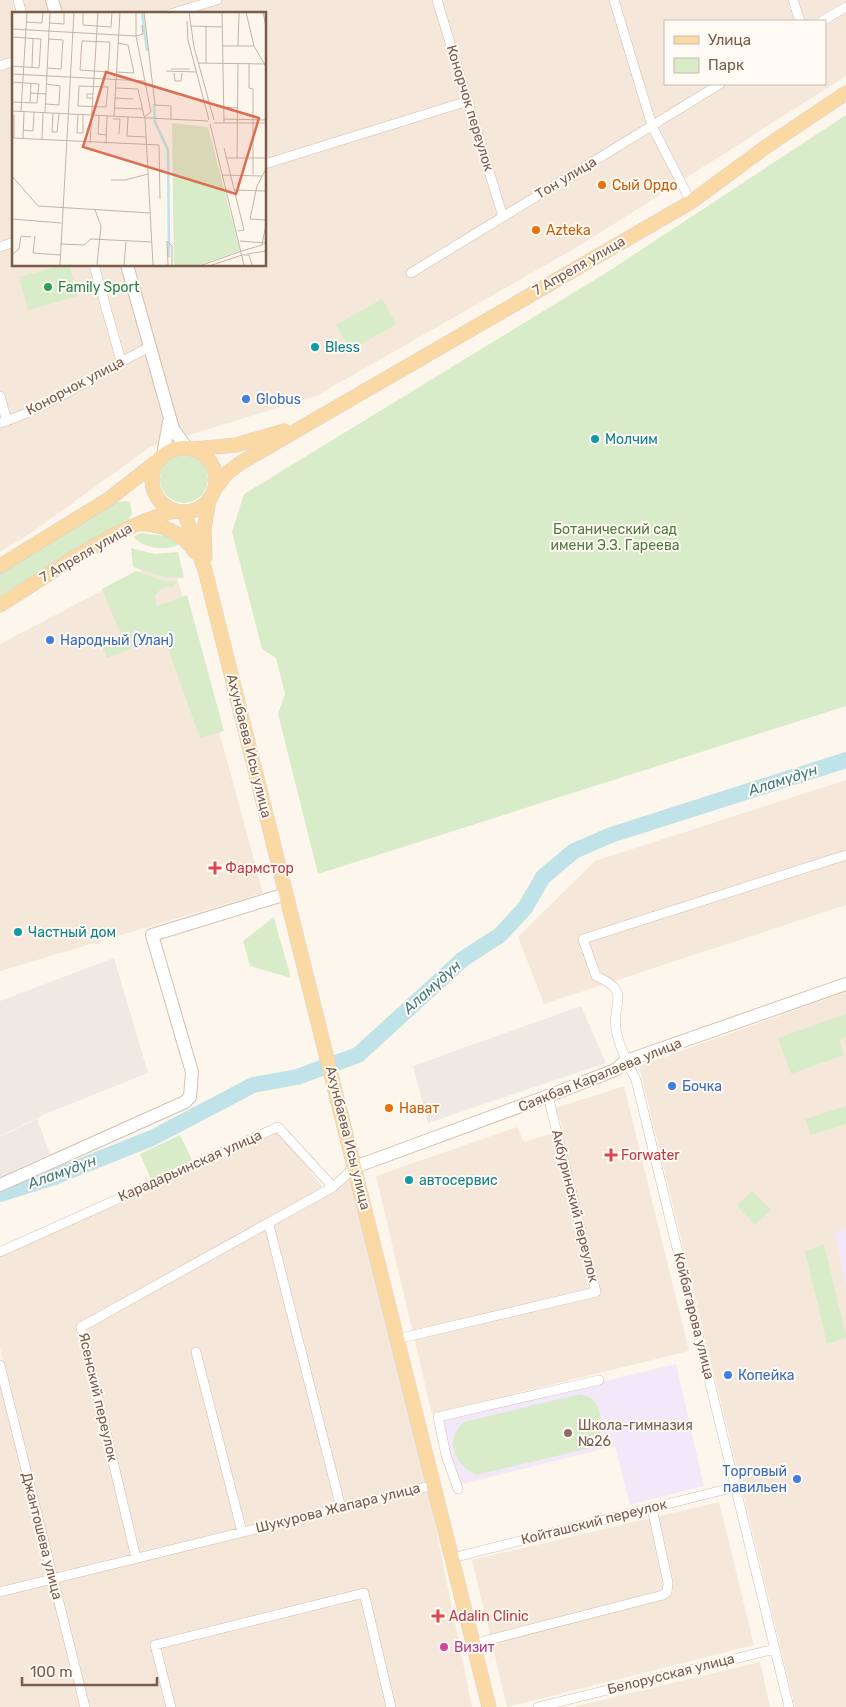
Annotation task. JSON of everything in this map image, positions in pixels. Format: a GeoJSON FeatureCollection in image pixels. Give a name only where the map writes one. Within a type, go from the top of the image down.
{"type":"FeatureCollection","features":[{"type":"Feature","properties":{"kind":"main road","name":"7 Апреля улица"},"geometry":{"type":"LineString","coordinates":[[212,494],[227,474],[242,462],[691,202],[767,146],[846,93]]}},
{"type":"Feature","properties":{"kind":"main road"},"geometry":{"type":"LineString","coordinates":[[127,266],[170,417],[173,429],[190,448],[205,456],[211,463],[216,481],[212,494],[194,510],[179,511],[160,501],[152,485],[152,476],[161,457],[169,432],[170,417]]}},
{"type":"Feature","properties":{"kind":"main road","name":"7 Апреля улица"},"geometry":{"type":"LineString","coordinates":[[190,448],[236,445],[304,425]]}},
{"type":"Feature","properties":{"kind":"main road"},"geometry":{"type":"LineString","coordinates":[[0,566],[109,499],[172,450],[190,448]]}},
{"type":"Feature","properties":{"kind":"main road","name":"Ахунбаева Исы улица"},"geometry":{"type":"LineString","coordinates":[[205,570],[204,530],[212,494]]}},
{"type":"Feature","properties":{"kind":"main road","name":"7 Апреля улица"},"geometry":{"type":"LineString","coordinates":[[0,605],[134,525],[179,511]]}},
{"type":"Feature","properties":{"kind":"main road","name":"Ахунбаева Исы улица"},"geometry":{"type":"LineString","coordinates":[[179,511],[205,570],[489,1707]]}},
{"type":"Feature","properties":{"kind":"main road"},"geometry":{"type":"LineString","coordinates":[[134,525],[150,524],[169,529],[183,538],[192,547],[205,570]]}},
{"type":"Feature","properties":{"kind":"main road"},"geometry":{"type":"LineString","coordinates":[[0,1184],[185,1102],[190,1097],[192,1072],[152,935],[286,894]]}},
{"type":"Feature","properties":{"kind":"main road","name":"Саякбая Каралаева улица"},"geometry":{"type":"LineString","coordinates":[[355,1167],[615,1070],[626,1061],[846,984]]}},
{"type":"Feature","properties":{"kind":"street"},"geometry":{"type":"LineString","coordinates":[[177,12],[217,0]]}},
{"type":"Feature","properties":{"kind":"street","name":"Конорчок переулок"},"geometry":{"type":"LineString","coordinates":[[437,0],[502,217]]}},
{"type":"Feature","properties":{"kind":"street"},"geometry":{"type":"LineString","coordinates":[[614,0],[652,126],[691,202]]}},
{"type":"Feature","properties":{"kind":"street"},"geometry":{"type":"LineString","coordinates":[[793,0],[800,20]]}},
{"type":"Feature","properties":{"kind":"street"},"geometry":{"type":"LineString","coordinates":[[824,20],[846,6]]}},
{"type":"Feature","properties":{"kind":"street"},"geometry":{"type":"LineString","coordinates":[[0,66],[12,62]]}},
{"type":"Feature","properties":{"kind":"street","name":"Тон улица"},"geometry":{"type":"LineString","coordinates":[[412,273],[718,85]]}},
{"type":"Feature","properties":{"kind":"street"},"geometry":{"type":"LineString","coordinates":[[266,164],[468,101]]}},
{"type":"Feature","properties":{"kind":"street"},"geometry":{"type":"LineString","coordinates":[[0,247],[12,243]]}},
{"type":"Feature","properties":{"kind":"street"},"geometry":{"type":"LineString","coordinates":[[94,266],[120,361]]}},
{"type":"Feature","properties":{"kind":"street","name":"Конорчок улица"},"geometry":{"type":"LineString","coordinates":[[4,422],[50,402],[120,361],[150,347]]}},
{"type":"Feature","properties":{"kind":"street"},"geometry":{"type":"LineString","coordinates":[[0,396],[4,422]]}},
{"type":"Feature","properties":{"kind":"street","name":"Койбагарова улица"},"geometry":{"type":"LineString","coordinates":[[789,1707],[636,1080],[626,1061],[616,1028],[617,990],[613,984],[596,976],[583,939],[846,855]]}},
{"type":"Feature","properties":{"kind":"street","name":"Акбуринский переулок"},"geometry":{"type":"LineString","coordinates":[[397,1338],[596,1292],[548,1096]]}},
{"type":"Feature","properties":{"kind":"street","name":"Карадарьинская улица"},"geometry":{"type":"LineString","coordinates":[[0,1252],[278,1127],[333,1187]]}},
{"type":"Feature","properties":{"kind":"street"},"geometry":{"type":"LineString","coordinates":[[333,1187],[355,1167]]}},
{"type":"Feature","properties":{"kind":"street","name":"Ясенский переулок"},"geometry":{"type":"LineString","coordinates":[[136,1558],[81,1327],[333,1187]]}},
{"type":"Feature","properties":{"kind":"street"},"geometry":{"type":"LineString","coordinates":[[269,1224],[342,1508]]}},
{"type":"Feature","properties":{"kind":"street","name":"Шукурова Жапара улица"},"geometry":{"type":"LineString","coordinates":[[196,1352],[242,1532]]}},
{"type":"Feature","properties":{"kind":"street","name":"Джантошева улица"},"geometry":{"type":"LineString","coordinates":[[0,1365],[85,1707]]}},
{"type":"Feature","properties":{"kind":"street"},"geometry":{"type":"LineString","coordinates":[[458,1489],[446,1456],[438,1417],[599,1380]]}},
{"type":"Feature","properties":{"kind":"street","name":"Шукурова Жапара улица"},"geometry":{"type":"LineString","coordinates":[[0,1592],[434,1484]]}},
{"type":"Feature","properties":{"kind":"street","name":"Койташский переулок"},"geometry":{"type":"LineString","coordinates":[[452,1558],[735,1486]]}},
{"type":"Feature","properties":{"kind":"street"},"geometry":{"type":"LineString","coordinates":[[473,1644],[663,1596],[668,1583],[652,1508]]}},
{"type":"Feature","properties":{"kind":"street"},"geometry":{"type":"LineString","coordinates":[[170,1707],[155,1645],[364,1593],[391,1707]]}},
{"type":"Feature","properties":{"kind":"street","name":"Белорусская улица"},"geometry":{"type":"LineString","coordinates":[[538,1707],[775,1649]]}},
{"type":"Feature","properties":{"kind":"shaded area"},"geometry":{"type":"Polygon","coordinates":[[[0,0],[846,0],[846,76],[581,245],[316,396],[150,447],[31,533],[0,552],[0,0]]]}},
{"type":"Feature","properties":{"kind":"shaded area"},"geometry":{"type":"Polygon","coordinates":[[[172,558],[263,893],[0,971],[0,644],[153,564],[172,558]]]}},
{"type":"Feature","properties":{"kind":"shaded area"},"geometry":{"type":"Polygon","coordinates":[[[846,780],[846,905],[544,1004],[518,937],[595,861],[846,780]]]}},
{"type":"Feature","properties":{"kind":"shaded area"},"geometry":{"type":"Polygon","coordinates":[[[114,958],[148,1073],[50,1112],[0,1136],[0,1001],[114,958]]]}},
{"type":"Feature","properties":{"kind":"shaded area"},"geometry":{"type":"Polygon","coordinates":[[[846,992],[846,1707],[795,1707],[639,1066],[846,992]]]}},
{"type":"Feature","properties":{"kind":"shaded area"},"geometry":{"type":"Polygon","coordinates":[[[581,1006],[606,1063],[428,1123],[413,1066],[581,1006]]]}},
{"type":"Feature","properties":{"kind":"shaded area"},"geometry":{"type":"Polygon","coordinates":[[[624,1086],[689,1351],[432,1414],[376,1176],[517,1127],[524,1142],[563,1130],[556,1108],[624,1086]]]}},
{"type":"Feature","properties":{"kind":"shaded area"},"geometry":{"type":"Polygon","coordinates":[[[37,1119],[50,1154],[0,1177],[0,1137],[37,1119]]]}},
{"type":"Feature","properties":{"kind":"shaded area"},"geometry":{"type":"Polygon","coordinates":[[[278,1129],[327,1193],[351,1176],[426,1483],[56,1574],[0,1348],[0,1257],[278,1129]]]}},
{"type":"Feature","properties":{"kind":"shaded area"},"geometry":{"type":"Polygon","coordinates":[[[846,1228],[846,1287],[835,1232],[846,1228]]]}},
{"type":"Feature","properties":{"kind":"shaded area","name":"Школа-гимназия №26"},"geometry":{"type":"Polygon","coordinates":[[[676,1364],[704,1486],[630,1505],[615,1446],[458,1485],[442,1420],[676,1364]]]}},
{"type":"Feature","properties":{"kind":"shaded area"},"geometry":{"type":"Polygon","coordinates":[[[0,1378],[50,1577],[0,1589],[0,1378]]]}},
{"type":"Feature","properties":{"kind":"shaded area"},"geometry":{"type":"Polygon","coordinates":[[[428,1489],[472,1707],[89,1707],[57,1580],[428,1489]]]}},
{"type":"Feature","properties":{"kind":"shaded area"},"geometry":{"type":"Polygon","coordinates":[[[719,1502],[754,1645],[507,1707],[472,1560],[719,1502]]]}},
{"type":"Feature","properties":{"kind":"shaded area"},"geometry":{"type":"Polygon","coordinates":[[[51,1582],[81,1707],[0,1707],[0,1594],[51,1582]]]}},
{"type":"Feature","properties":{"kind":"shaded area"},"geometry":{"type":"Polygon","coordinates":[[[760,1662],[770,1707],[573,1707],[760,1662]]]}},
{"type":"Feature","properties":{"kind":"green space","name":"Ботанический сад имени Э.З. Гареева"},"geometry":{"type":"Polygon","coordinates":[[[846,115],[846,706],[318,874],[278,714],[285,694],[276,658],[262,649],[232,532],[244,494],[609,271],[846,115]]]}},
{"type":"Feature","properties":{"kind":"green space","name":"Family Sport"},"geometry":{"type":"Polygon","coordinates":[[[59,266],[69,266],[78,296],[28,310],[19,277],[59,266]]]}},
{"type":"Feature","properties":{"kind":"green space"},"geometry":{"type":"Polygon","coordinates":[[[382,299],[397,324],[350,350],[336,325],[382,299]]]}},
{"type":"Feature","properties":{"kind":"green space"},"geometry":{"type":"Polygon","coordinates":[[[184,455],[193,457],[201,462],[206,470],[208,479],[206,488],[201,496],[193,501],[184,503],[175,501],[167,496],[162,488],[160,479],[162,470],[167,462],[175,457],[184,455]]]}},
{"type":"Feature","properties":{"kind":"green space"},"geometry":{"type":"Polygon","coordinates":[[[117,502],[130,502],[132,513],[129,519],[0,596],[0,573],[106,508],[117,502]]]}},
{"type":"Feature","properties":{"kind":"green space"},"geometry":{"type":"Polygon","coordinates":[[[141,533],[166,536],[182,543],[169,548],[150,547],[133,537],[141,533]]]}},
{"type":"Feature","properties":{"kind":"green space"},"geometry":{"type":"Polygon","coordinates":[[[131,548],[155,554],[178,552],[184,578],[163,577],[133,567],[131,548]]]}},
{"type":"Feature","properties":{"kind":"green space"},"geometry":{"type":"Polygon","coordinates":[[[136,571],[163,581],[177,582],[174,587],[165,587],[157,593],[155,596],[157,606],[187,595],[224,731],[200,738],[166,643],[156,639],[107,658],[102,645],[122,637],[102,589],[136,571]]]}},
{"type":"Feature","properties":{"kind":"green space"},"geometry":{"type":"Polygon","coordinates":[[[274,917],[291,978],[250,966],[243,941],[274,917]]]}},
{"type":"Feature","properties":{"kind":"green space"},"geometry":{"type":"Polygon","coordinates":[[[846,1014],[846,1037],[839,1039],[844,1055],[791,1074],[778,1038],[846,1014]]]}},
{"type":"Feature","properties":{"kind":"green space"},"geometry":{"type":"Polygon","coordinates":[[[846,1106],[846,1124],[811,1135],[805,1119],[846,1106]]]}},
{"type":"Feature","properties":{"kind":"green space"},"geometry":{"type":"Polygon","coordinates":[[[180,1135],[192,1160],[151,1179],[140,1154],[180,1135]]]}},
{"type":"Feature","properties":{"kind":"green space"},"geometry":{"type":"Polygon","coordinates":[[[752,1191],[771,1210],[755,1225],[737,1206],[752,1191]]]}},
{"type":"Feature","properties":{"kind":"green space"},"geometry":{"type":"Polygon","coordinates":[[[824,1244],[846,1336],[846,1338],[827,1344],[805,1251],[824,1244]]]}},
{"type":"Feature","properties":{"kind":"green space"},"geometry":{"type":"Polygon","coordinates":[[[580,1394],[588,1396],[593,1400],[600,1412],[600,1441],[594,1447],[476,1475],[457,1459],[454,1452],[454,1436],[464,1422],[580,1394]]]}},
{"type":"Feature","properties":{"kind":"waterway","name":"Аламүдүн"},"geometry":{"type":"LineString","coordinates":[[0,1194],[54,1177],[152,1138],[253,1085],[297,1077],[358,1055],[463,959],[500,935],[525,908],[543,877],[574,851],[611,835],[846,760]]}},
{"type":"Feature","properties":{"kind":"place","name":"Сый Ордо"},"geometry":{"type":"Point","coordinates":[602,185]}},
{"type":"Feature","properties":{"kind":"place","name":"Azteka"},"geometry":{"type":"Point","coordinates":[536,230]}},
{"type":"Feature","properties":{"kind":"place","name":"Family Sport"},"geometry":{"type":"Point","coordinates":[48,287]}},
{"type":"Feature","properties":{"kind":"place","name":"Bless"},"geometry":{"type":"Point","coordinates":[315,347]}},
{"type":"Feature","properties":{"kind":"place","name":"Globus"},"geometry":{"type":"Point","coordinates":[246,399]}},
{"type":"Feature","properties":{"kind":"place","name":"Молчим"},"geometry":{"type":"Point","coordinates":[595,439]}},
{"type":"Feature","properties":{"kind":"place","name":"Народный (Улан)"},"geometry":{"type":"Point","coordinates":[50,640]}},
{"type":"Feature","properties":{"kind":"place","name":"Фармстор"},"geometry":{"type":"Point","coordinates":[215,868]}},
{"type":"Feature","properties":{"kind":"place","name":"Частный дом"},"geometry":{"type":"Point","coordinates":[18,932]}},
{"type":"Feature","properties":{"kind":"place","name":"Бочка"},"geometry":{"type":"Point","coordinates":[672,1086]}},
{"type":"Feature","properties":{"kind":"place","name":"Нават"},"geometry":{"type":"Point","coordinates":[389,1108]}},
{"type":"Feature","properties":{"kind":"place","name":"Forwater"},"geometry":{"type":"Point","coordinates":[611,1155]}},
{"type":"Feature","properties":{"kind":"place","name":"автосервис"},"geometry":{"type":"Point","coordinates":[409,1180]}},
{"type":"Feature","properties":{"kind":"place","name":"Копейка"},"geometry":{"type":"Point","coordinates":[728,1375]}},
{"type":"Feature","properties":{"kind":"place","name":"Школа-гимназия №26"},"geometry":{"type":"Point","coordinates":[568,1433]}},
{"type":"Feature","properties":{"kind":"place","name":"Торговый павильен"},"geometry":{"type":"Point","coordinates":[797,1479]}},
{"type":"Feature","properties":{"kind":"place","name":"Adalin Clinic"},"geometry":{"type":"Point","coordinates":[438,1616]}},
{"type":"Feature","properties":{"kind":"place","name":"Визит"},"geometry":{"type":"Point","coordinates":[444,1647]}}]}
